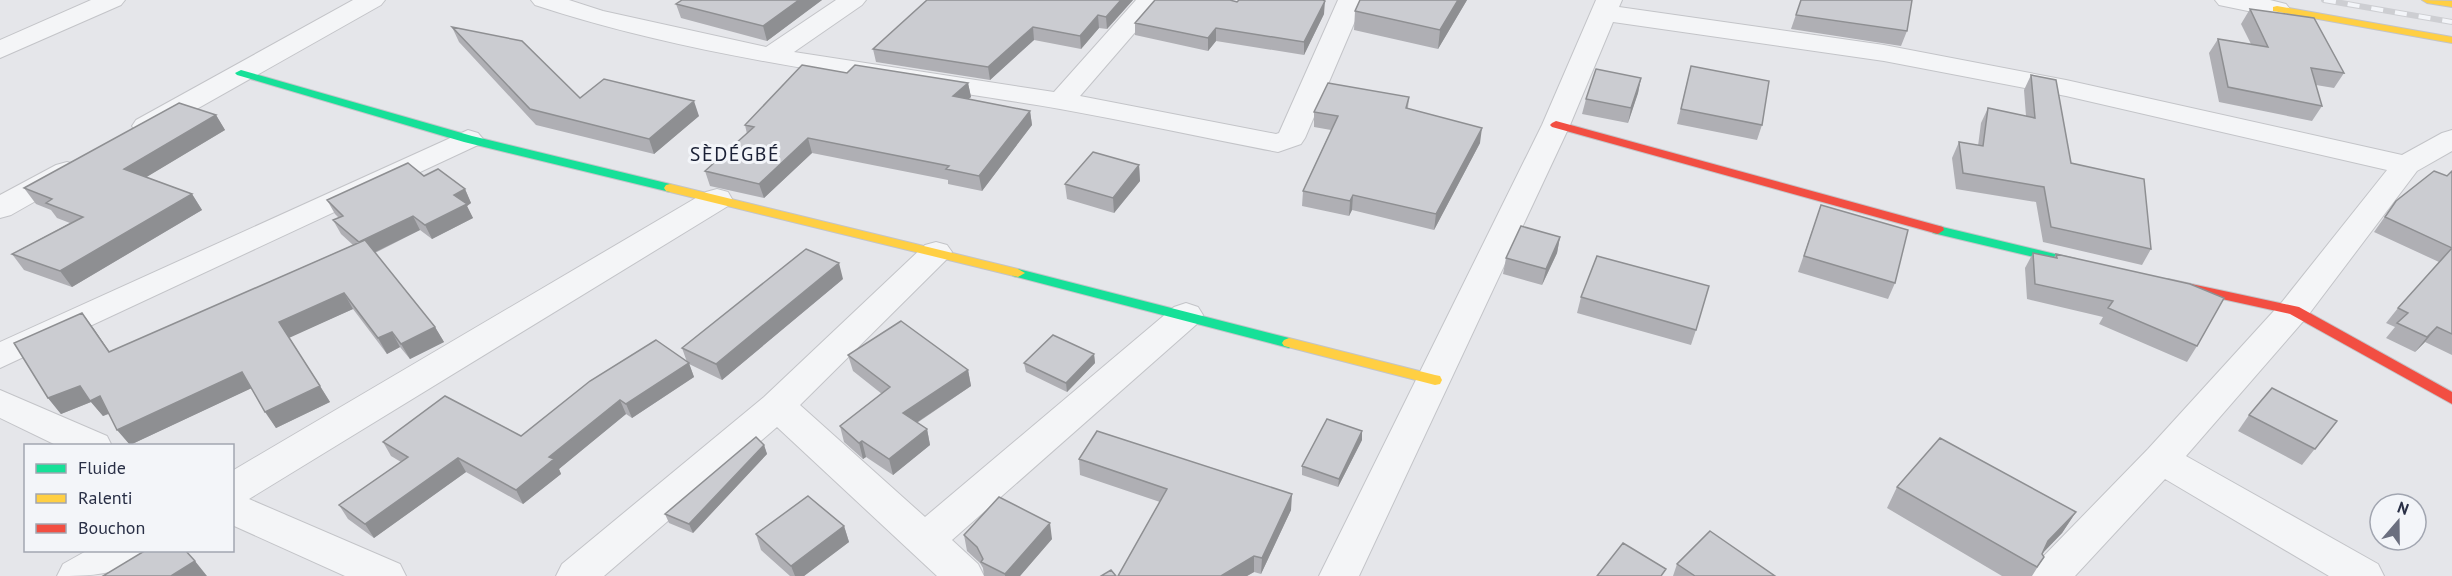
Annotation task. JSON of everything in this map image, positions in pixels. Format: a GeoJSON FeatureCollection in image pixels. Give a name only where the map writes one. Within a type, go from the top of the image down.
{"type":"FeatureCollection","features":[{"type":"Feature","properties":{"kind":"street"},"geometry":{"type":"LineString","coordinates":[[0,50],[112,0]]}},
{"type":"Feature","properties":{"kind":"street"},"geometry":{"type":"LineString","coordinates":[[126,138],[372,0]]}},
{"type":"Feature","properties":{"kind":"street"},"geometry":{"type":"LineString","coordinates":[[544,0],[596,17],[770,56],[1061,101],[1268,142],[1285,141],[1291,138],[1351,0]]}},
{"type":"Feature","properties":{"kind":"street"},"geometry":{"type":"LineString","coordinates":[[596,17],[623,0]]}},
{"type":"Feature","properties":{"kind":"street"},"geometry":{"type":"LineString","coordinates":[[770,56],[853,0]]}},
{"type":"Feature","properties":{"kind":"street"},"geometry":{"type":"LineString","coordinates":[[1061,101],[1150,0]]}},
{"type":"Feature","properties":{"kind":"street"},"geometry":{"type":"LineString","coordinates":[[2228,0],[2452,40]]}},
{"type":"Feature","properties":{"kind":"street"},"geometry":{"type":"LineString","coordinates":[[2427,0],[2452,4]]}},
{"type":"Feature","properties":{"kind":"street"},"geometry":{"type":"LineString","coordinates":[[1339,576],[1436,380],[1556,125],[1607,6],[1896,55],[2066,88],[2406,165]]}},
{"type":"Feature","properties":{"kind":"street"},"geometry":{"type":"LineString","coordinates":[[241,73],[468,139],[936,252],[1436,380]]}},
{"type":"Feature","properties":{"kind":"street"},"geometry":{"type":"LineString","coordinates":[[1556,125],[1882,216],[2087,266]]}},
{"type":"Feature","properties":{"kind":"street"},"geometry":{"type":"LineString","coordinates":[[0,356],[468,139]]}},
{"type":"Feature","properties":{"kind":"street"},"geometry":{"type":"LineString","coordinates":[[2050,576],[2161,459],[2294,310],[2406,165],[2452,139]]}},
{"type":"Feature","properties":{"kind":"street"},"geometry":{"type":"LineString","coordinates":[[0,208],[94,155]]}},
{"type":"Feature","properties":{"kind":"street"},"geometry":{"type":"LineString","coordinates":[[234,489],[717,199]]}},
{"type":"Feature","properties":{"kind":"street"},"geometry":{"type":"LineString","coordinates":[[576,576],[777,406],[936,252]]}},
{"type":"Feature","properties":{"kind":"street"},"geometry":{"type":"LineString","coordinates":[[2156,281],[2294,310],[2452,399]]}},
{"type":"Feature","properties":{"kind":"street"},"geometry":{"type":"LineString","coordinates":[[924,541],[1186,315]]}},
{"type":"Feature","properties":{"kind":"street"},"geometry":{"type":"LineString","coordinates":[[0,403],[90,444]]}},
{"type":"Feature","properties":{"kind":"street"},"geometry":{"type":"LineString","coordinates":[[777,406],[964,576]]}},
{"type":"Feature","properties":{"kind":"street"},"geometry":{"type":"LineString","coordinates":[[2161,459],[2364,576]]}},
{"type":"Feature","properties":{"kind":"street"},"geometry":{"type":"LineString","coordinates":[[234,509],[386,576]]}},
{"type":"Feature","properties":{"kind":"street"},"geometry":{"type":"LineString","coordinates":[[77,576],[120,552]]}},
{"type":"Feature","properties":{"kind":"building"},"geometry":{"type":"Polygon","coordinates":[[[682,0],[799,0],[763,26],[676,4],[682,0]]]}},
{"type":"Feature","properties":{"kind":"building"},"geometry":{"type":"Polygon","coordinates":[[[927,0],[1121,0],[1106,17],[1098,15],[1080,36],[1033,27],[988,67],[873,49],[927,0]]]}},
{"type":"Feature","properties":{"kind":"building"},"geometry":{"type":"Polygon","coordinates":[[[1155,0],[1325,1],[1304,42],[1216,28],[1208,38],[1135,23],[1155,0]]]}},
{"type":"Feature","properties":{"kind":"building"},"geometry":{"type":"Polygon","coordinates":[[[1360,0],[1458,0],[1440,30],[1355,11],[1360,0]]]}},
{"type":"Feature","properties":{"kind":"building"},"geometry":{"type":"Polygon","coordinates":[[[1801,0],[1912,0],[1907,31],[1796,15],[1801,0]]]}},
{"type":"Feature","properties":{"kind":"building"},"geometry":{"type":"Polygon","coordinates":[[[2250,9],[2314,18],[2344,73],[2311,68],[2322,106],[2228,87],[2218,39],[2268,47],[2250,9]]]}},
{"type":"Feature","properties":{"kind":"building"},"geometry":{"type":"Polygon","coordinates":[[[452,27],[522,41],[580,98],[604,79],[694,101],[649,139],[530,109],[452,27]]]}},
{"type":"Feature","properties":{"kind":"building"},"geometry":{"type":"Polygon","coordinates":[[[802,65],[847,73],[855,65],[968,83],[953,96],[1030,111],[979,176],[946,169],[949,166],[808,138],[759,184],[705,171],[754,127],[745,125],[802,65]]]}},
{"type":"Feature","properties":{"kind":"building"},"geometry":{"type":"Polygon","coordinates":[[[1691,66],[1769,81],[1762,125],[1681,109],[1691,66]]]}},
{"type":"Feature","properties":{"kind":"building"},"geometry":{"type":"Polygon","coordinates":[[[1596,69],[1641,78],[1631,108],[1586,99],[1596,69]]]}},
{"type":"Feature","properties":{"kind":"building"},"geometry":{"type":"Polygon","coordinates":[[[2031,75],[2056,80],[2071,163],[2144,179],[2151,249],[2051,227],[2044,187],[1963,173],[1959,142],[1983,146],[1988,108],[2035,118],[2031,75]]]}},
{"type":"Feature","properties":{"kind":"building"},"geometry":{"type":"Polygon","coordinates":[[[1328,83],[1409,97],[1406,108],[1482,128],[1436,214],[1353,195],[1350,201],[1303,191],[1338,116],[1314,112],[1328,83]]]}},
{"type":"Feature","properties":{"kind":"building"},"geometry":{"type":"Polygon","coordinates":[[[179,103],[216,115],[124,169],[192,194],[60,271],[12,254],[83,217],[46,203],[52,199],[24,188],[179,103]]]}},
{"type":"Feature","properties":{"kind":"building"},"geometry":{"type":"Polygon","coordinates":[[[1093,152],[1139,165],[1113,198],[1065,184],[1093,152]]]}},
{"type":"Feature","properties":{"kind":"building"},"geometry":{"type":"Polygon","coordinates":[[[408,163],[424,176],[438,169],[465,189],[454,195],[467,204],[425,225],[413,216],[359,242],[333,220],[343,216],[327,200],[408,163]]]}},
{"type":"Feature","properties":{"kind":"building"},"geometry":{"type":"Polygon","coordinates":[[[2434,171],[2447,176],[2452,171],[2452,248],[2385,217],[2396,201],[2434,171]]]}},
{"type":"Feature","properties":{"kind":"building"},"geometry":{"type":"Polygon","coordinates":[[[1821,205],[1908,230],[1895,283],[1804,256],[1821,205]]]}},
{"type":"Feature","properties":{"kind":"building"},"geometry":{"type":"Polygon","coordinates":[[[1521,226],[1560,237],[1546,269],[1506,258],[1521,226]]]}},
{"type":"Feature","properties":{"kind":"building"},"geometry":{"type":"Polygon","coordinates":[[[365,240],[435,327],[401,344],[392,332],[378,338],[344,293],[279,322],[320,386],[265,412],[242,372],[117,430],[100,396],[90,401],[80,386],[48,398],[14,343],[82,313],[109,352],[365,240]]]}},
{"type":"Feature","properties":{"kind":"building"},"geometry":{"type":"Polygon","coordinates":[[[2452,248],[2452,334],[2437,327],[2427,337],[2397,323],[2408,313],[2398,308],[2452,248]]]}},
{"type":"Feature","properties":{"kind":"building"},"geometry":{"type":"Polygon","coordinates":[[[806,249],[839,263],[716,364],[682,348],[806,249]]]}},
{"type":"Feature","properties":{"kind":"building"},"geometry":{"type":"Polygon","coordinates":[[[2033,253],[2057,258],[2056,254],[2190,284],[2224,298],[2197,346],[2108,308],[2113,301],[2035,284],[2033,253]]]}},
{"type":"Feature","properties":{"kind":"building"},"geometry":{"type":"Polygon","coordinates":[[[1597,256],[1709,286],[1696,330],[1581,297],[1597,256]]]}},
{"type":"Feature","properties":{"kind":"building"},"geometry":{"type":"Polygon","coordinates":[[[901,321],[968,370],[903,413],[927,429],[889,459],[862,441],[859,443],[840,426],[890,387],[848,355],[901,321]]]}},
{"type":"Feature","properties":{"kind":"building"},"geometry":{"type":"Polygon","coordinates":[[[1053,335],[1094,354],[1066,383],[1024,363],[1053,335]]]}},
{"type":"Feature","properties":{"kind":"building"},"geometry":{"type":"Polygon","coordinates":[[[656,340],[689,363],[626,404],[620,400],[549,457],[554,459],[516,490],[458,458],[365,524],[339,505],[408,457],[383,442],[445,396],[521,436],[590,381],[656,340]]]}},
{"type":"Feature","properties":{"kind":"building"},"geometry":{"type":"Polygon","coordinates":[[[2272,388],[2337,421],[2315,449],[2249,415],[2272,388]]]}},
{"type":"Feature","properties":{"kind":"building"},"geometry":{"type":"Polygon","coordinates":[[[1327,419],[1362,431],[1339,479],[1302,466],[1327,419]]]}},
{"type":"Feature","properties":{"kind":"building"},"geometry":{"type":"Polygon","coordinates":[[[1097,431],[1292,494],[1262,558],[1254,556],[1221,576],[1118,576],[1167,489],[1079,459],[1097,431]]]}},
{"type":"Feature","properties":{"kind":"building"},"geometry":{"type":"Polygon","coordinates":[[[756,437],[764,445],[689,524],[665,514],[756,437]]]}},
{"type":"Feature","properties":{"kind":"building"},"geometry":{"type":"Polygon","coordinates":[[[1940,438],[2076,512],[2048,541],[2042,554],[2044,557],[2037,567],[1897,487],[1940,438]]]}},
{"type":"Feature","properties":{"kind":"building"},"geometry":{"type":"Polygon","coordinates":[[[808,496],[844,526],[791,566],[756,534],[808,496]]]}},
{"type":"Feature","properties":{"kind":"building"},"geometry":{"type":"Polygon","coordinates":[[[999,497],[1050,523],[1005,574],[981,562],[983,559],[977,547],[964,535],[999,497]]]}},
{"type":"Feature","properties":{"kind":"building"},"geometry":{"type":"Polygon","coordinates":[[[1710,531],[1775,576],[1695,576],[1677,564],[1710,531]]]}},
{"type":"Feature","properties":{"kind":"building"},"geometry":{"type":"Polygon","coordinates":[[[1623,543],[1666,569],[1661,576],[1597,576],[1623,543]]]}},
{"type":"Feature","properties":{"kind":"building"},"geometry":{"type":"Polygon","coordinates":[[[143,552],[187,552],[195,561],[171,576],[103,576],[143,552]]]}},
{"type":"Feature","properties":{"kind":"building"},"geometry":{"type":"Polygon","coordinates":[[[1111,570],[1116,576],[1101,576],[1111,570]]]}},
{"type":"Feature","properties":{"kind":"railway"},"geometry":{"type":"LineString","coordinates":[[2324,0],[2452,22]]}},
{"type":"Feature","properties":{"kind":"traffic: fast"},"geometry":{"type":"LineString","coordinates":[[241,73],[468,139],[670,188]]}},
{"type":"Feature","properties":{"kind":"traffic: fast"},"geometry":{"type":"LineString","coordinates":[[1938,230],[2076,263]]}},
{"type":"Feature","properties":{"kind":"traffic: fast"},"geometry":{"type":"LineString","coordinates":[[1018,273],[1289,343]]}},
{"type":"Feature","properties":{"kind":"traffic: slow"},"geometry":{"type":"LineString","coordinates":[[2427,0],[2452,4]]}},
{"type":"Feature","properties":{"kind":"traffic: slow"},"geometry":{"type":"LineString","coordinates":[[2277,9],[2452,40]]}},
{"type":"Feature","properties":{"kind":"traffic: slow"},"geometry":{"type":"LineString","coordinates":[[670,188],[1018,273]]}},
{"type":"Feature","properties":{"kind":"traffic: slow"},"geometry":{"type":"LineString","coordinates":[[1289,343],[1435,380]]}},
{"type":"Feature","properties":{"kind":"traffic: jam"},"geometry":{"type":"LineString","coordinates":[[1556,125],[1938,230]]}},
{"type":"Feature","properties":{"kind":"traffic: jam"},"geometry":{"type":"LineString","coordinates":[[2168,283],[2294,310],[2452,399]]}},
{"type":"Feature","properties":{"kind":"district","name":"SÈDÉGBÉ"},"geometry":{"type":"Point","coordinates":[735,154]}}]}
